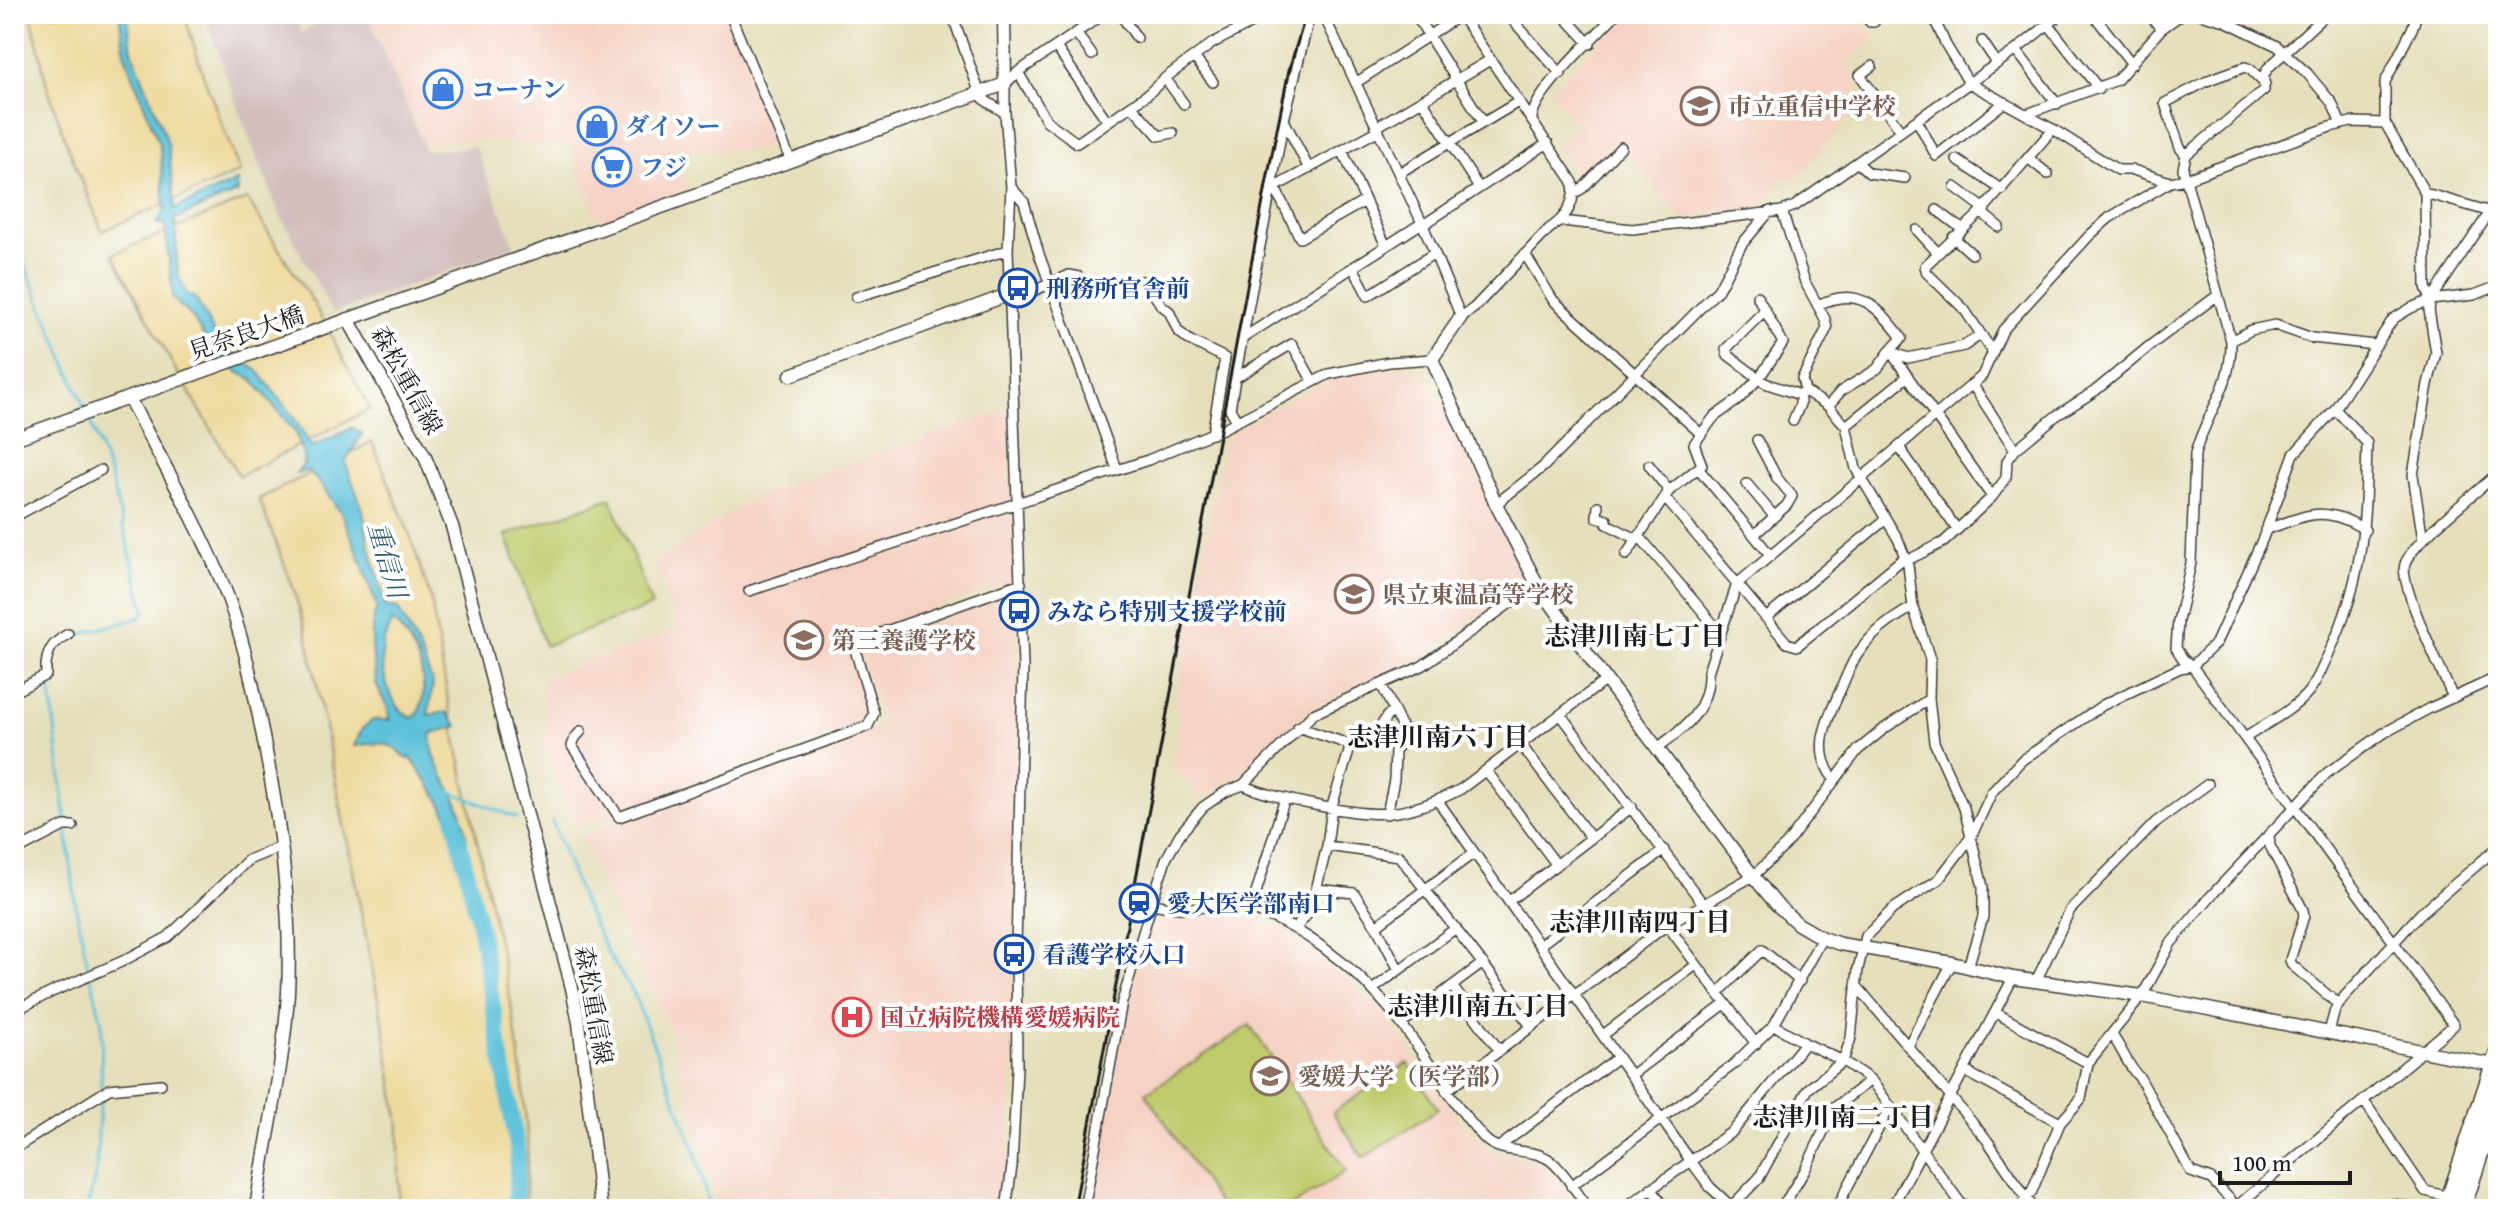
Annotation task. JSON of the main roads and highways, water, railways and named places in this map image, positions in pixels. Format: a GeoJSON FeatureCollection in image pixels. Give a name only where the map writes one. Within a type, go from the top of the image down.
{"type":"FeatureCollection","features":[{"type":"Feature","properties":{"kind":"highway"},"geometry":{"type":"LineString","coordinates":[[2453,1205],[2497,1061]]}},
{"type":"Feature","properties":{"kind":"highway"},"geometry":{"type":"LineString","coordinates":[[2453,1205],[2498,1098]]}},
{"type":"Feature","properties":{"kind":"water"},"geometry":{"type":"Polygon","coordinates":[[[119,14],[127,14],[132,51],[168,143],[175,209],[237,181],[238,192],[175,219],[178,276],[186,293],[196,299],[221,346],[258,371],[312,447],[352,428],[362,434],[345,462],[363,510],[386,607],[397,607],[418,646],[433,684],[428,715],[446,712],[458,726],[431,734],[437,763],[462,816],[468,854],[436,794],[410,757],[408,759],[389,745],[354,746],[362,729],[373,720],[389,720],[388,709],[376,684],[372,648],[372,626],[377,607],[341,513],[308,471],[296,473],[303,466],[304,457],[295,432],[252,379],[239,373],[213,351],[192,317],[173,299],[165,223],[157,224],[165,210],[160,146],[125,55],[119,14]],[[392,621],[382,655],[384,676],[391,696],[411,718],[417,715],[422,703],[423,678],[415,653],[392,621]]]}},
{"type":"Feature","properties":{"kind":"waterway"},"geometry":{"type":"LineString","coordinates":[[14,240],[85,408]]}},
{"type":"Feature","properties":{"kind":"waterway"},"geometry":{"type":"LineString","coordinates":[[67,638],[139,618],[145,611],[109,472],[88,415]]}},
{"type":"Feature","properties":{"kind":"waterway"},"geometry":{"type":"LineString","coordinates":[[49,677],[76,908],[88,967]]}},
{"type":"Feature","properties":{"kind":"waterway"},"geometry":{"type":"LineString","coordinates":[[449,791],[517,818]]}},
{"type":"Feature","properties":{"kind":"waterway","name":"重信川"},"geometry":{"type":"LineString","coordinates":[[454,817],[480,930],[518,1154],[515,1209]]}},
{"type":"Feature","properties":{"kind":"waterway"},"geometry":{"type":"LineString","coordinates":[[552,821],[582,900],[608,954],[633,992],[694,1148],[710,1209]]}},
{"type":"Feature","properties":{"kind":"waterway"},"geometry":{"type":"LineString","coordinates":[[91,978],[102,1023],[101,1088]]}},
{"type":"Feature","properties":{"kind":"waterway"},"geometry":{"type":"LineString","coordinates":[[87,1209],[96,1173],[100,1098]]}},
{"type":"Feature","properties":{"kind":"railway"},"geometry":{"type":"LineString","coordinates":[[1074,1209],[1270,164],[1289,70],[1306,14]]}},
{"type":"Feature","properties":{"kind":"place","name":"コーナン"},"geometry":{"type":"Point","coordinates":[443,89]}},
{"type":"Feature","properties":{"kind":"place","name":"市立重信中学校"},"geometry":{"type":"Point","coordinates":[1700,106]}},
{"type":"Feature","properties":{"kind":"place","name":"ダイソー"},"geometry":{"type":"Point","coordinates":[597,126]}},
{"type":"Feature","properties":{"kind":"place","name":"フジ"},"geometry":{"type":"Point","coordinates":[612,167]}},
{"type":"Feature","properties":{"kind":"place","name":"刑務所官舎前"},"geometry":{"type":"Point","coordinates":[1018,288]}},
{"type":"Feature","properties":{"kind":"place","name":"県立東温高等学校"},"geometry":{"type":"Point","coordinates":[1354,594]}},
{"type":"Feature","properties":{"kind":"place","name":"みなら特別支援学校前"},"geometry":{"type":"Point","coordinates":[1019,611]}},
{"type":"Feature","properties":{"kind":"place","name":"第三養護学校"},"geometry":{"type":"Point","coordinates":[804,640]}},
{"type":"Feature","properties":{"kind":"place","name":"愛大医学部南口"},"geometry":{"type":"Point","coordinates":[1139,903]}},
{"type":"Feature","properties":{"kind":"place","name":"看護学校入口"},"geometry":{"type":"Point","coordinates":[1014,954]}},
{"type":"Feature","properties":{"kind":"place","name":"国立病院機構愛媛病院"},"geometry":{"type":"Point","coordinates":[852,1017]}},
{"type":"Feature","properties":{"kind":"place","name":"愛媛大学（医学部）"},"geometry":{"type":"Point","coordinates":[1270,1076]}},
{"type":"Feature","properties":{"kind":"district","name":"志津川南七丁目"},"geometry":{"type":"Point","coordinates":[1635,635]}},
{"type":"Feature","properties":{"kind":"district","name":"志津川南六丁目"},"geometry":{"type":"Point","coordinates":[1438,736]}},
{"type":"Feature","properties":{"kind":"district","name":"志津川南四丁目"},"geometry":{"type":"Point","coordinates":[1640,921]}},
{"type":"Feature","properties":{"kind":"district","name":"志津川南五丁目"},"geometry":{"type":"Point","coordinates":[1478,1005]}},
{"type":"Feature","properties":{"kind":"district","name":"志津川南二丁目"},"geometry":{"type":"Point","coordinates":[1843,1116]}}]}
